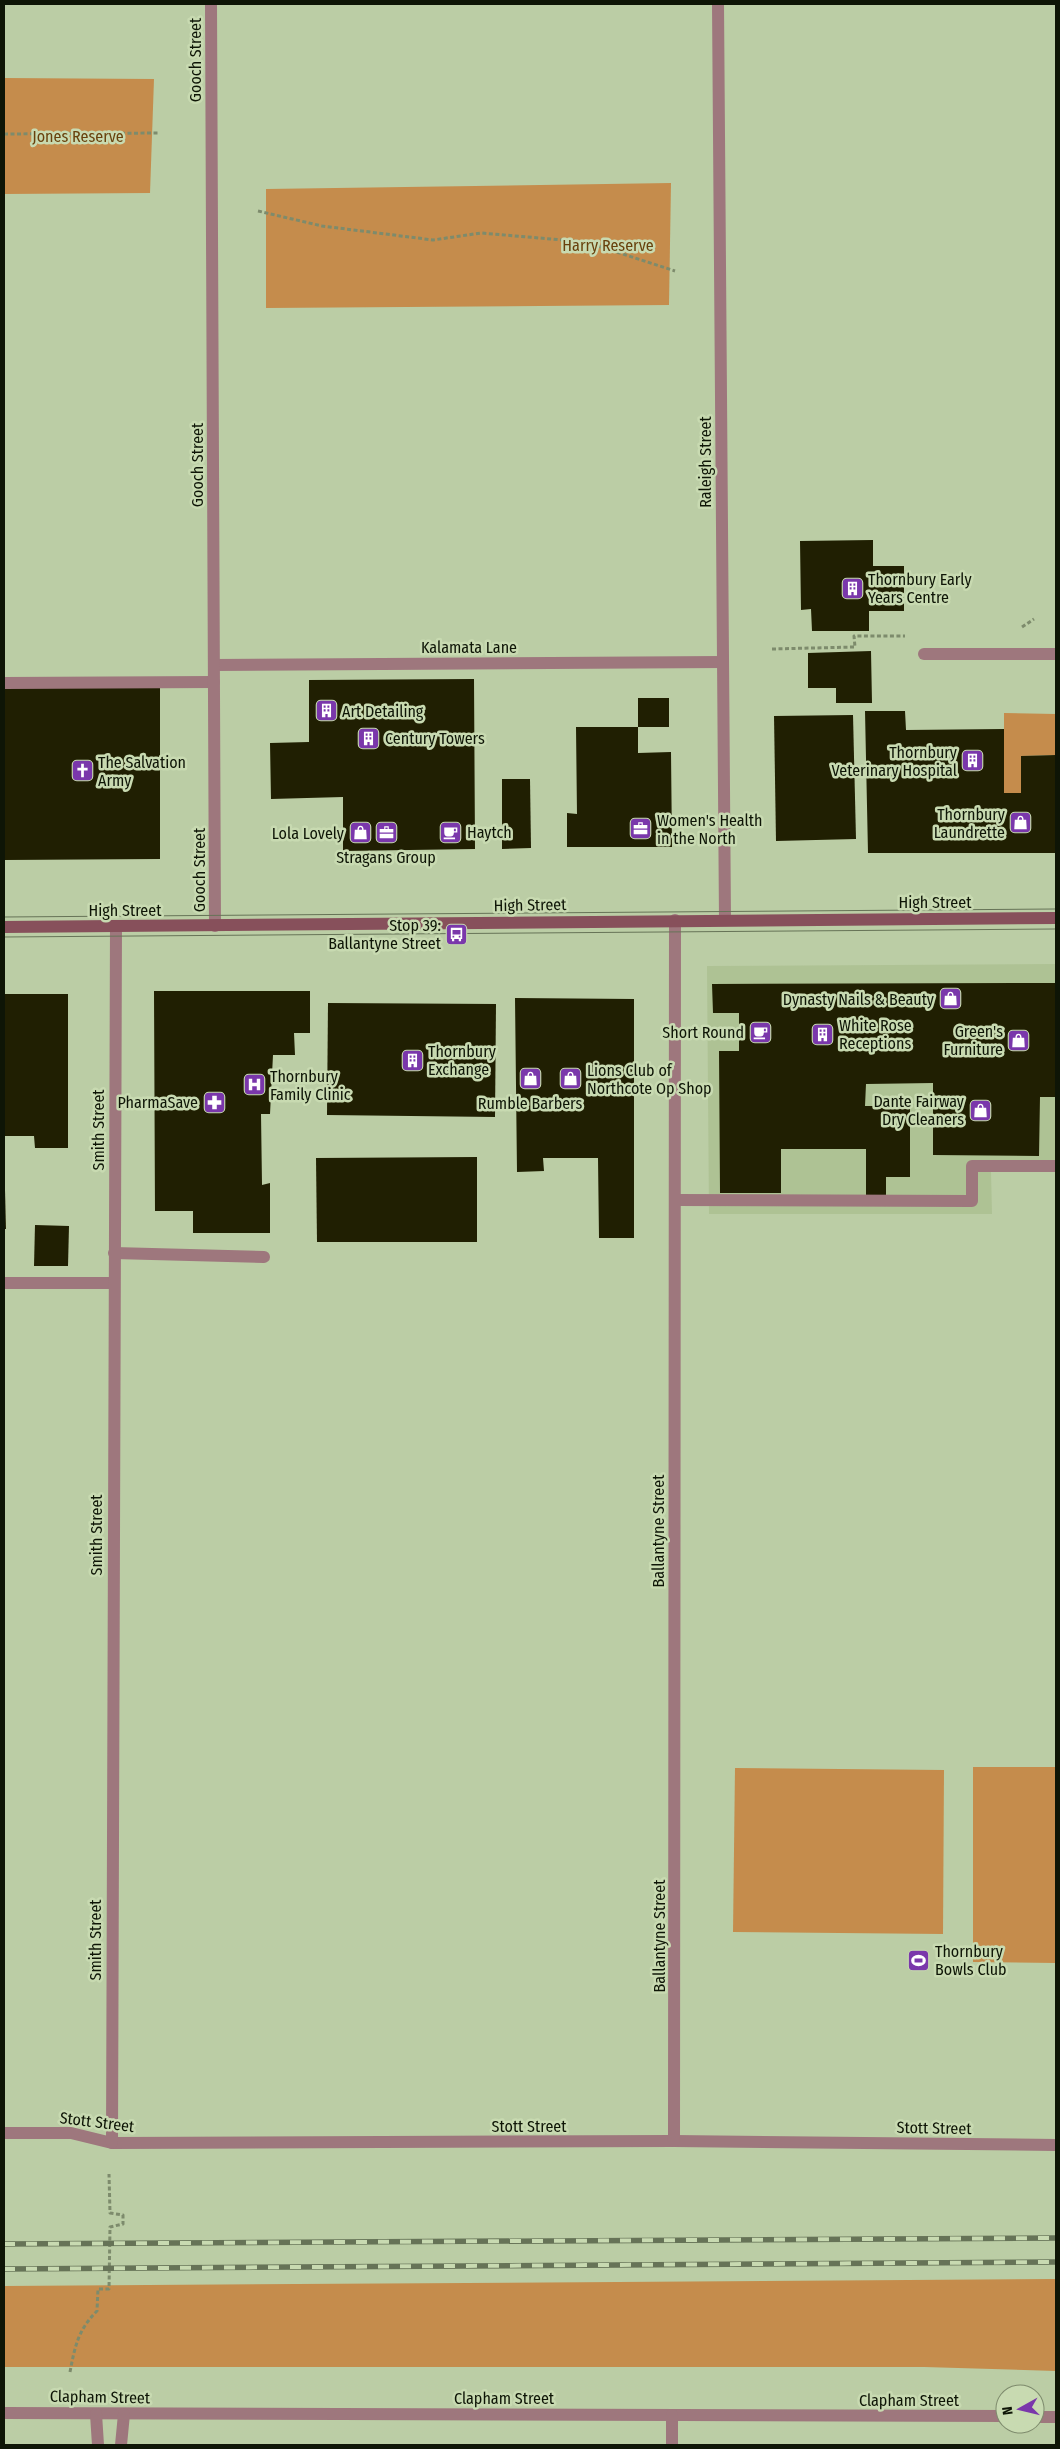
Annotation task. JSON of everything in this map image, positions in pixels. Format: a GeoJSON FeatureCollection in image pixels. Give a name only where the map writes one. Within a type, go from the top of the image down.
{"type":"FeatureCollection","features":[{"type":"Feature","properties":{"kind":"main road","name":"High Street"},"geometry":{"type":"LineString","coordinates":[[4,927],[1056,918]]}},
{"type":"Feature","properties":{"kind":"street","name":"Gooch Street"},"geometry":{"type":"LineString","coordinates":[[211,4],[215,926]]}},
{"type":"Feature","properties":{"kind":"street","name":"Raleigh Street"},"geometry":{"type":"LineString","coordinates":[[718,4],[725,920]]}},
{"type":"Feature","properties":{"kind":"street"},"geometry":{"type":"LineString","coordinates":[[924,654],[1056,654]]}},
{"type":"Feature","properties":{"kind":"street","name":"Kalamata Lane"},"geometry":{"type":"LineString","coordinates":[[214,665],[723,662]]}},
{"type":"Feature","properties":{"kind":"street"},"geometry":{"type":"LineString","coordinates":[[4,683],[214,682]]}},
{"type":"Feature","properties":{"kind":"street","name":"Ballantyne Street"},"geometry":{"type":"LineString","coordinates":[[674,2141],[674,1200],[676,920]]}},
{"type":"Feature","properties":{"kind":"street","name":"Smith Street"},"geometry":{"type":"LineString","coordinates":[[112,2143],[113,1283],[116,926]]}},
{"type":"Feature","properties":{"kind":"street"},"geometry":{"type":"LineString","coordinates":[[674,1200],[972,1201],[972,1166],[1056,1166]]}},
{"type":"Feature","properties":{"kind":"street"},"geometry":{"type":"LineString","coordinates":[[114,1253],[264,1257]]}},
{"type":"Feature","properties":{"kind":"street"},"geometry":{"type":"LineString","coordinates":[[4,1284],[113,1283]]}},
{"type":"Feature","properties":{"kind":"street","name":"Stott Street"},"geometry":{"type":"LineString","coordinates":[[4,2133],[71,2133],[112,2143],[674,2141],[1056,2145]]}},
{"type":"Feature","properties":{"kind":"street","name":"Clapham Street"},"geometry":{"type":"LineString","coordinates":[[4,2413],[995,2416]]}},
{"type":"Feature","properties":{"kind":"street"},"geometry":{"type":"LineString","coordinates":[[96,2414],[98,2445]]}},
{"type":"Feature","properties":{"kind":"street"},"geometry":{"type":"LineString","coordinates":[[121,2445],[124,2414]]}},
{"type":"Feature","properties":{"kind":"street"},"geometry":{"type":"LineString","coordinates":[[672,2415],[672,2445]]}},
{"type":"Feature","properties":{"kind":"path"},"geometry":{"type":"LineString","coordinates":[[4,134],[160,133]]}},
{"type":"Feature","properties":{"kind":"path"},"geometry":{"type":"LineString","coordinates":[[258,211],[322,226],[433,240],[482,233],[586,242],[675,271]]}},
{"type":"Feature","properties":{"kind":"path"},"geometry":{"type":"LineString","coordinates":[[772,649],[855,648],[854,636],[923,636],[924,654]]}},
{"type":"Feature","properties":{"kind":"path"},"geometry":{"type":"LineString","coordinates":[[70,2372],[75,2345],[85,2323],[97,2311],[98,2289],[109,2289],[110,2227],[123,2224],[124,2215],[110,2213],[109,2174]]}},
{"type":"Feature","properties":{"kind":"shaded area"},"geometry":{"type":"Polygon","coordinates":[[[1056,964],[1056,1172],[991,1172],[992,1214],[709,1214],[707,966],[1056,964]]]}},
{"type":"Feature","properties":{"kind":"green space","name":"Jones Reserve"},"geometry":{"type":"Polygon","coordinates":[[[4,78],[154,79],[150,193],[4,194],[4,78]]]}},
{"type":"Feature","properties":{"kind":"green space","name":"Harry Reserve"},"geometry":{"type":"Polygon","coordinates":[[[671,183],[669,305],[266,308],[266,189],[671,183]]]}},
{"type":"Feature","properties":{"kind":"green space"},"geometry":{"type":"Polygon","coordinates":[[[1004,713],[1056,714],[1056,755],[1021,756],[1021,793],[1004,793],[1004,713]]]}},
{"type":"Feature","properties":{"kind":"green space"},"geometry":{"type":"Polygon","coordinates":[[[973,1767],[1056,1767],[1056,1963],[973,1962],[973,1767]]]}},
{"type":"Feature","properties":{"kind":"green space"},"geometry":{"type":"Polygon","coordinates":[[[735,1768],[944,1770],[943,1934],[733,1932],[735,1768]]]}},
{"type":"Feature","properties":{"kind":"green space"},"geometry":{"type":"Polygon","coordinates":[[[1056,2279],[1056,2371],[924,2367],[4,2367],[4,2286],[1056,2279]]]}},
{"type":"Feature","properties":{"kind":"building","name":"Thornbury Early Years Centre"},"geometry":{"type":"Polygon","coordinates":[[[873,540],[873,566],[904,566],[904,611],[869,611],[869,631],[812,631],[811,609],[801,610],[800,541],[873,540]]]}},
{"type":"Feature","properties":{"kind":"building"},"geometry":{"type":"Polygon","coordinates":[[[871,651],[872,703],[836,703],[836,688],[808,688],[808,653],[871,651]]]}},
{"type":"Feature","properties":{"kind":"building"},"geometry":{"type":"Polygon","coordinates":[[[474,679],[475,849],[343,851],[343,797],[271,799],[270,743],[309,742],[309,680],[474,679]]]}},
{"type":"Feature","properties":{"kind":"building","name":"The Salvation Army"},"geometry":{"type":"Polygon","coordinates":[[[160,682],[160,859],[4,860],[4,683],[160,682]]]}},
{"type":"Feature","properties":{"kind":"building"},"geometry":{"type":"Polygon","coordinates":[[[638,698],[669,698],[669,727],[638,727],[638,698]]]}},
{"type":"Feature","properties":{"kind":"building"},"geometry":{"type":"Polygon","coordinates":[[[865,711],[905,711],[906,730],[1004,729],[1004,793],[1021,793],[1021,756],[1056,755],[1056,853],[868,853],[865,711]]]}},
{"type":"Feature","properties":{"kind":"building"},"geometry":{"type":"Polygon","coordinates":[[[853,715],[856,839],[776,841],[774,716],[853,715]]]}},
{"type":"Feature","properties":{"kind":"building"},"geometry":{"type":"Polygon","coordinates":[[[576,727],[638,727],[638,753],[671,752],[672,847],[567,847],[567,813],[577,814],[576,727]]]}},
{"type":"Feature","properties":{"kind":"building"},"geometry":{"type":"Polygon","coordinates":[[[502,779],[530,779],[531,848],[502,849],[502,779]]]}},
{"type":"Feature","properties":{"kind":"building"},"geometry":{"type":"Polygon","coordinates":[[[1056,983],[1056,1097],[1040,1097],[1039,1156],[933,1155],[933,1083],[866,1084],[865,1106],[910,1106],[910,1177],[886,1177],[886,1195],[866,1195],[866,1149],[781,1149],[781,1193],[720,1193],[719,1051],[739,1051],[739,1013],[713,1013],[712,984],[1056,983]]]}},
{"type":"Feature","properties":{"kind":"building"},"geometry":{"type":"Polygon","coordinates":[[[154,991],[310,991],[310,1033],[294,1033],[295,1055],[273,1055],[270,1114],[261,1114],[262,1185],[270,1183],[270,1233],[193,1233],[193,1211],[155,1211],[154,991]]]}},
{"type":"Feature","properties":{"kind":"building"},"geometry":{"type":"Polygon","coordinates":[[[4,994],[68,994],[68,1148],[35,1148],[34,1136],[4,1136],[4,994]]]}},
{"type":"Feature","properties":{"kind":"building"},"geometry":{"type":"Polygon","coordinates":[[[515,998],[634,999],[634,1238],[599,1238],[598,1158],[543,1158],[544,1171],[517,1172],[515,998]]]}},
{"type":"Feature","properties":{"kind":"building","name":"Thornbury Exchange"},"geometry":{"type":"Polygon","coordinates":[[[328,1003],[496,1004],[495,1117],[327,1115],[328,1003]]]}},
{"type":"Feature","properties":{"kind":"building"},"geometry":{"type":"Polygon","coordinates":[[[477,1157],[477,1242],[317,1242],[316,1158],[477,1157]]]}},
{"type":"Feature","properties":{"kind":"building"},"geometry":{"type":"Polygon","coordinates":[[[5,1190],[6,1229],[4,1229],[5,1190]]]}},
{"type":"Feature","properties":{"kind":"building"},"geometry":{"type":"Polygon","coordinates":[[[35,1225],[69,1226],[68,1266],[34,1266],[35,1225]]]}},
{"type":"Feature","properties":{"kind":"tram line"},"geometry":{"type":"LineString","coordinates":[[4,917],[1056,909]]}},
{"type":"Feature","properties":{"kind":"tram line"},"geometry":{"type":"LineString","coordinates":[[4,937],[1056,929]]}},
{"type":"Feature","properties":{"kind":"railway"},"geometry":{"type":"LineString","coordinates":[[4,2244],[1056,2238]]}},
{"type":"Feature","properties":{"kind":"railway"},"geometry":{"type":"LineString","coordinates":[[4,2269],[1056,2262]]}},
{"type":"Feature","properties":{"kind":"place","name":"Thornbury Early Years Centre"},"geometry":{"type":"Point","coordinates":[852,588]}},
{"type":"Feature","properties":{"kind":"place","name":"Art Detailing"},"geometry":{"type":"Point","coordinates":[326,711]}},
{"type":"Feature","properties":{"kind":"place","name":"Century Towers"},"geometry":{"type":"Point","coordinates":[369,738]}},
{"type":"Feature","properties":{"kind":"place","name":"Thornbury Veterinary Hospital"},"geometry":{"type":"Point","coordinates":[973,761]}},
{"type":"Feature","properties":{"kind":"place","name":"The Salvation Army"},"geometry":{"type":"Point","coordinates":[82,771]}},
{"type":"Feature","properties":{"kind":"place","name":"Thornbury Laundrette"},"geometry":{"type":"Point","coordinates":[1021,823]}},
{"type":"Feature","properties":{"kind":"place","name":"Women's Health in the North"},"geometry":{"type":"Point","coordinates":[641,829]}},
{"type":"Feature","properties":{"kind":"place","name":"Haytch"},"geometry":{"type":"Point","coordinates":[451,832]}},
{"type":"Feature","properties":{"kind":"place","name":"Lola Lovely"},"geometry":{"type":"Point","coordinates":[360,833]}},
{"type":"Feature","properties":{"kind":"place","name":"Stragans Group"},"geometry":{"type":"Point","coordinates":[386,833]}},
{"type":"Feature","properties":{"kind":"place","name":"Stop 39: Ballantyne Street"},"geometry":{"type":"Point","coordinates":[457,934]}},
{"type":"Feature","properties":{"kind":"place","name":"Dynasty Nails & Beauty"},"geometry":{"type":"Point","coordinates":[950,999]}},
{"type":"Feature","properties":{"kind":"place","name":"Short Round"},"geometry":{"type":"Point","coordinates":[760,1032]}},
{"type":"Feature","properties":{"kind":"place","name":"White Rose Receptions"},"geometry":{"type":"Point","coordinates":[823,1034]}},
{"type":"Feature","properties":{"kind":"place","name":"Green's Furniture"},"geometry":{"type":"Point","coordinates":[1019,1040]}},
{"type":"Feature","properties":{"kind":"place","name":"Thornbury Exchange"},"geometry":{"type":"Point","coordinates":[412,1060]}},
{"type":"Feature","properties":{"kind":"place","name":"Rumble Barbers"},"geometry":{"type":"Point","coordinates":[530,1079]}},
{"type":"Feature","properties":{"kind":"place","name":"Lions Club of Northcote Op Shop"},"geometry":{"type":"Point","coordinates":[571,1079]}},
{"type":"Feature","properties":{"kind":"place","name":"Thornbury Family Clinic"},"geometry":{"type":"Point","coordinates":[254,1085]}},
{"type":"Feature","properties":{"kind":"place","name":"PharmaSave"},"geometry":{"type":"Point","coordinates":[214,1102]}},
{"type":"Feature","properties":{"kind":"place","name":"Dante Fairway Dry Cleaners"},"geometry":{"type":"Point","coordinates":[980,1110]}},
{"type":"Feature","properties":{"kind":"place","name":"Thornbury Bowls Club"},"geometry":{"type":"Point","coordinates":[919,1960]}}]}
